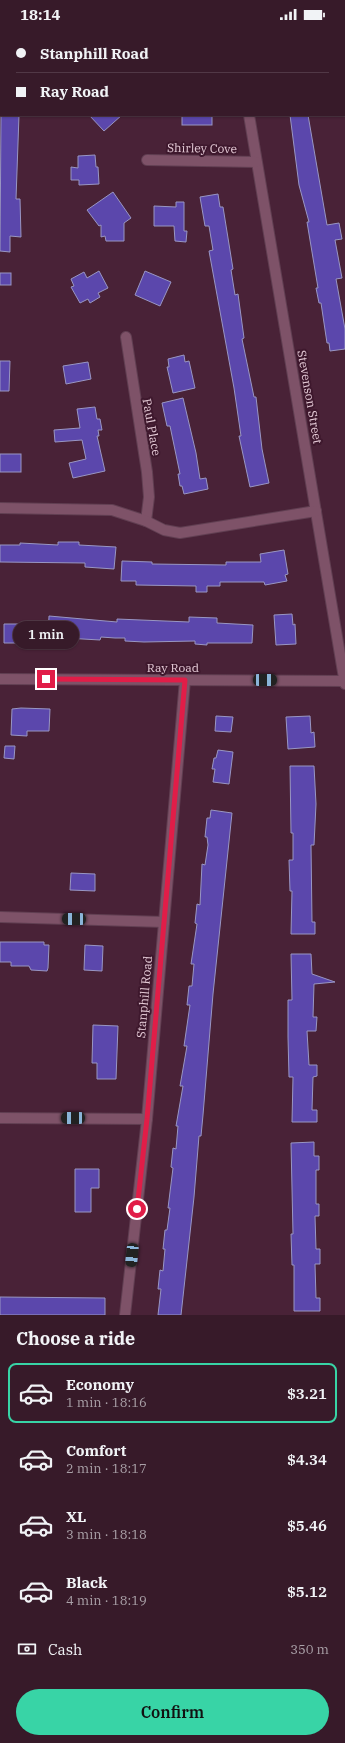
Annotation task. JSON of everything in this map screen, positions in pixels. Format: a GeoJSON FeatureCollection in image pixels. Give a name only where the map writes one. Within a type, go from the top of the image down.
{"type":"FeatureCollection","features":[{"type":"Feature","properties":{"kind":"street","name":"Stevenson Street"},"geometry":{"type":"LineString","coordinates":[[248,116],[345,682]]}},
{"type":"Feature","properties":{"kind":"street","name":"Shirley Cove"},"geometry":{"type":"LineString","coordinates":[[148,160],[256,162]]}},
{"type":"Feature","properties":{"kind":"street","name":"Paul Place"},"geometry":{"type":"LineString","coordinates":[[126,337],[147,472],[149,497],[146,521]]}},
{"type":"Feature","properties":{"kind":"street"},"geometry":{"type":"LineString","coordinates":[[0,508],[112,510],[146,521],[164,530],[180,533],[316,511]]}},
{"type":"Feature","properties":{"kind":"street","name":"Ray Road"},"geometry":{"type":"LineString","coordinates":[[0,679],[345,682]]}},
{"type":"Feature","properties":{"kind":"street","name":"Stanphill Road"},"geometry":{"type":"LineString","coordinates":[[125,1315],[147,1119],[185,680]]}},
{"type":"Feature","properties":{"kind":"street"},"geometry":{"type":"LineString","coordinates":[[0,918],[164,922]]}},
{"type":"Feature","properties":{"kind":"street"},"geometry":{"type":"LineString","coordinates":[[0,1118],[147,1119]]}},
{"type":"Feature","properties":{"kind":"building"},"geometry":{"type":"Polygon","coordinates":[[[1,116],[19,116],[16,199],[20,199],[21,237],[10,236],[10,252],[0,251],[1,116]]]}},
{"type":"Feature","properties":{"kind":"building"},"geometry":{"type":"Polygon","coordinates":[[[90,116],[121,116],[104,131],[90,116]]]}},
{"type":"Feature","properties":{"kind":"building"},"geometry":{"type":"Polygon","coordinates":[[[182,116],[212,116],[212,125],[182,125],[182,116]]]}},
{"type":"Feature","properties":{"kind":"building"},"geometry":{"type":"Polygon","coordinates":[[[290,116],[308,116],[327,225],[339,223],[342,239],[335,240],[342,278],[336,279],[345,329],[345,349],[330,351],[329,343],[327,343],[321,303],[319,303],[316,288],[318,288],[307,222],[309,222],[299,185],[290,116]]]}},
{"type":"Feature","properties":{"kind":"building"},"geometry":{"type":"Polygon","coordinates":[[[95,155],[96,167],[98,167],[99,184],[79,185],[79,180],[71,180],[71,167],[78,168],[78,156],[95,155]]]}},
{"type":"Feature","properties":{"kind":"building"},"geometry":{"type":"Polygon","coordinates":[[[113,192],[131,218],[124,223],[124,241],[106,241],[105,236],[101,237],[101,225],[99,226],[87,210],[113,192]]]}},
{"type":"Feature","properties":{"kind":"building"},"geometry":{"type":"Polygon","coordinates":[[[218,194],[220,207],[223,207],[233,269],[231,270],[235,295],[238,294],[244,338],[242,339],[254,397],[256,397],[262,449],[269,483],[250,487],[239,436],[241,436],[234,388],[209,251],[213,250],[209,226],[205,226],[200,197],[218,194]]]}},
{"type":"Feature","properties":{"kind":"building"},"geometry":{"type":"Polygon","coordinates":[[[176,202],[184,202],[184,231],[187,231],[186,242],[175,241],[174,226],[154,226],[154,206],[176,207],[176,202]]]}},
{"type":"Feature","properties":{"kind":"building"},"geometry":{"type":"Polygon","coordinates":[[[99,271],[108,288],[98,293],[100,297],[90,303],[88,299],[80,303],[71,287],[74,286],[71,279],[84,272],[87,278],[99,271]]]}},
{"type":"Feature","properties":{"kind":"building"},"geometry":{"type":"Polygon","coordinates":[[[145,271],[171,282],[160,306],[135,295],[145,271]]]}},
{"type":"Feature","properties":{"kind":"building"},"geometry":{"type":"Polygon","coordinates":[[[0,273],[11,273],[11,285],[0,285],[0,273]]]}},
{"type":"Feature","properties":{"kind":"building"},"geometry":{"type":"Polygon","coordinates":[[[184,355],[185,362],[189,361],[195,388],[173,393],[167,367],[169,367],[168,359],[184,355]]]}},
{"type":"Feature","properties":{"kind":"building"},"geometry":{"type":"Polygon","coordinates":[[[0,361],[10,361],[9,391],[0,391],[0,361]]]}},
{"type":"Feature","properties":{"kind":"building"},"geometry":{"type":"Polygon","coordinates":[[[88,362],[91,379],[66,384],[63,366],[88,362]]]}},
{"type":"Feature","properties":{"kind":"building"},"geometry":{"type":"Polygon","coordinates":[[[183,398],[196,453],[200,479],[206,478],[208,489],[184,494],[182,486],[180,486],[178,474],[180,474],[170,426],[167,426],[162,403],[183,398]]]}},
{"type":"Feature","properties":{"kind":"building"},"geometry":{"type":"Polygon","coordinates":[[[95,407],[97,419],[100,419],[102,430],[98,430],[99,436],[97,436],[105,471],[73,478],[69,463],[86,459],[82,440],[55,442],[54,430],[80,428],[77,409],[95,407]]]}},
{"type":"Feature","properties":{"kind":"building"},"geometry":{"type":"Polygon","coordinates":[[[0,454],[21,454],[21,472],[0,472],[0,454]]]}},
{"type":"Feature","properties":{"kind":"building"},"geometry":{"type":"Polygon","coordinates":[[[58,542],[79,542],[79,545],[116,547],[114,569],[85,567],[85,563],[0,562],[0,545],[20,545],[20,543],[58,545],[58,542]]]}},
{"type":"Feature","properties":{"kind":"building"},"geometry":{"type":"Polygon","coordinates":[[[284,550],[288,574],[285,575],[287,581],[265,585],[264,582],[220,582],[220,586],[207,586],[207,592],[196,592],[196,586],[136,585],[136,581],[121,581],[122,561],[152,562],[152,564],[226,565],[226,562],[261,562],[260,554],[284,550]]]}},
{"type":"Feature","properties":{"kind":"building"},"geometry":{"type":"Polygon","coordinates":[[[292,614],[293,625],[295,624],[296,644],[276,645],[274,615],[292,614]]]}},
{"type":"Feature","properties":{"kind":"building"},"geometry":{"type":"Polygon","coordinates":[[[49,616],[117,622],[117,619],[189,622],[189,617],[217,618],[217,623],[253,625],[252,643],[207,643],[207,645],[195,644],[195,641],[144,642],[125,641],[125,638],[101,637],[100,640],[48,637],[49,616]]]}},
{"type":"Feature","properties":{"kind":"building"},"geometry":{"type":"Polygon","coordinates":[[[4,624],[27,624],[26,643],[4,643],[4,624]]]}},
{"type":"Feature","properties":{"kind":"building"},"geometry":{"type":"Polygon","coordinates":[[[12,709],[50,709],[49,731],[27,731],[27,736],[11,735],[12,709]]]}},
{"type":"Feature","properties":{"kind":"building"},"geometry":{"type":"Polygon","coordinates":[[[216,716],[233,717],[231,732],[215,731],[216,716]]]}},
{"type":"Feature","properties":{"kind":"building"},"geometry":{"type":"Polygon","coordinates":[[[310,716],[311,733],[314,732],[315,747],[288,749],[286,717],[310,716]]]}},
{"type":"Feature","properties":{"kind":"building"},"geometry":{"type":"Polygon","coordinates":[[[5,746],[15,746],[14,759],[4,758],[5,746]]]}},
{"type":"Feature","properties":{"kind":"building"},"geometry":{"type":"Polygon","coordinates":[[[218,750],[233,752],[229,784],[213,782],[215,769],[212,769],[214,758],[216,758],[218,750]]]}},
{"type":"Feature","properties":{"kind":"building"},"geometry":{"type":"Polygon","coordinates":[[[290,766],[314,766],[316,804],[314,845],[311,845],[312,922],[315,922],[315,934],[291,934],[292,891],[290,891],[289,860],[293,860],[293,833],[291,833],[290,766]]]}},
{"type":"Feature","properties":{"kind":"building"},"geometry":{"type":"Polygon","coordinates":[[[211,810],[232,813],[213,994],[201,1136],[199,1136],[181,1315],[158,1315],[161,1289],[158,1289],[160,1270],[163,1271],[165,1230],[167,1230],[170,1208],[168,1208],[173,1168],[171,1167],[173,1148],[176,1149],[178,1126],[176,1126],[183,1086],[180,1086],[187,1046],[184,1046],[190,1005],[187,1005],[189,986],[192,986],[194,964],[191,964],[197,924],[195,923],[197,904],[200,905],[202,864],[205,865],[208,845],[207,837],[205,837],[207,818],[210,818],[211,810]]]}},
{"type":"Feature","properties":{"kind":"building"},"geometry":{"type":"Polygon","coordinates":[[[71,873],[95,874],[95,891],[70,890],[71,873]]]}},
{"type":"Feature","properties":{"kind":"building"},"geometry":{"type":"Polygon","coordinates":[[[0,942],[44,942],[44,945],[49,945],[47,971],[31,970],[29,966],[11,966],[11,962],[0,962],[0,942]]]}},
{"type":"Feature","properties":{"kind":"building"},"geometry":{"type":"Polygon","coordinates":[[[85,945],[103,946],[102,971],[84,970],[85,945]]]}},
{"type":"Feature","properties":{"kind":"building"},"geometry":{"type":"Polygon","coordinates":[[[291,954],[311,954],[312,974],[335,982],[314,984],[313,1017],[317,1017],[316,1031],[307,1031],[309,1065],[317,1065],[317,1076],[313,1077],[312,1110],[317,1110],[317,1122],[292,1122],[293,1077],[289,1077],[288,1037],[288,1000],[292,1000],[291,954]]]}},
{"type":"Feature","properties":{"kind":"building"},"geometry":{"type":"Polygon","coordinates":[[[93,1025],[118,1026],[116,1079],[97,1079],[97,1063],[92,1063],[93,1025]]]}},
{"type":"Feature","properties":{"kind":"building"},"geometry":{"type":"Polygon","coordinates":[[[314,1142],[314,1156],[319,1156],[319,1170],[316,1170],[316,1204],[319,1204],[319,1216],[315,1216],[316,1249],[320,1249],[320,1264],[315,1264],[316,1298],[320,1298],[320,1311],[294,1311],[294,1265],[292,1265],[291,1234],[293,1234],[291,1143],[314,1142]]]}},
{"type":"Feature","properties":{"kind":"building"},"geometry":{"type":"Polygon","coordinates":[[[75,1169],[99,1169],[99,1188],[91,1188],[91,1212],[75,1212],[75,1169]]]}},
{"type":"Feature","properties":{"kind":"building"},"geometry":{"type":"Polygon","coordinates":[[[0,1297],[105,1298],[105,1315],[0,1315],[0,1297]]]}},
{"type":"Feature","properties":{"kind":"route"},"geometry":{"type":"LineString","coordinates":[[46,679],[185,680],[147,1119],[137,1209]]}}]}
